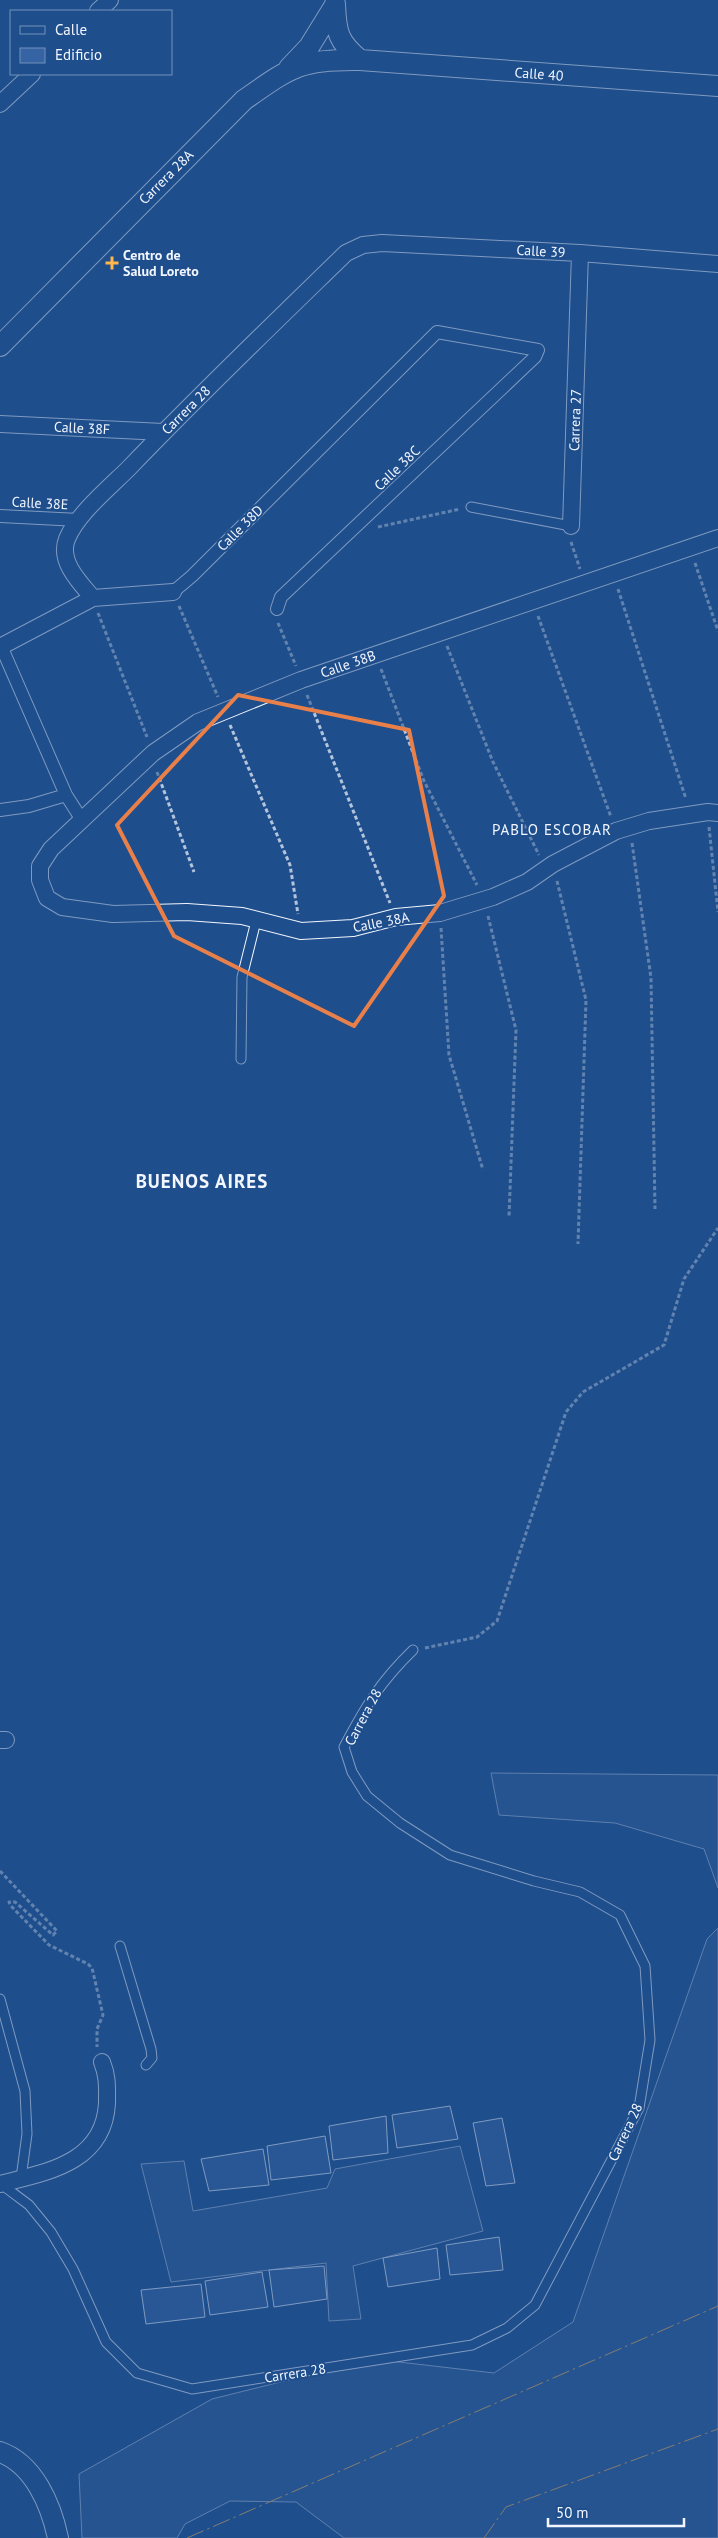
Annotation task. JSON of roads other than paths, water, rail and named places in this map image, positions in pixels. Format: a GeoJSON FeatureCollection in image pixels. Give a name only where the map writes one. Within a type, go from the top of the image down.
{"type":"FeatureCollection","features":[{"type":"Feature","properties":{"kind":"street"},"geometry":{"type":"LineString","coordinates":[[99,10],[110,0]]}},
{"type":"Feature","properties":{"kind":"street"},"geometry":{"type":"LineString","coordinates":[[335,3],[339,38],[346,49],[360,60]]}},
{"type":"Feature","properties":{"kind":"street"},"geometry":{"type":"LineString","coordinates":[[288,69],[309,48],[335,3]]}},
{"type":"Feature","properties":{"kind":"street","name":"Carrera 28A"},"geometry":{"type":"LineString","coordinates":[[0,346],[244,100],[288,69],[309,62],[360,60]]}},
{"type":"Feature","properties":{"kind":"street","name":"Calle 40"},"geometry":{"type":"LineString","coordinates":[[360,60],[718,86]]}},
{"type":"Feature","properties":{"kind":"street"},"geometry":{"type":"LineString","coordinates":[[0,104],[31,75]]}},
{"type":"Feature","properties":{"kind":"street","name":"Calle 39"},"geometry":{"type":"LineString","coordinates":[[364,244],[382,243],[580,253],[718,264]]}},
{"type":"Feature","properties":{"kind":"street","name":"Carrera 28"},"geometry":{"type":"LineString","coordinates":[[93,598],[75,578],[65,558],[66,540],[79,520],[163,432],[346,253],[364,244]]}},
{"type":"Feature","properties":{"kind":"street","name":"Carrera 27"},"geometry":{"type":"LineString","coordinates":[[571,526],[580,253]]}},
{"type":"Feature","properties":{"kind":"street","name":"Calle 38C"},"geometry":{"type":"LineString","coordinates":[[277,608],[281,598],[535,357],[538,350],[437,332]]}},
{"type":"Feature","properties":{"kind":"street","name":"Calle 38D"},"geometry":{"type":"LineString","coordinates":[[173,592],[192,576],[437,332]]}},
{"type":"Feature","properties":{"kind":"street","name":"Calle 38F"},"geometry":{"type":"LineString","coordinates":[[0,424],[163,432]]}},
{"type":"Feature","properties":{"kind":"street","name":"Calle 38E"},"geometry":{"type":"LineString","coordinates":[[0,516],[79,520]]}},
{"type":"Feature","properties":{"kind":"street","name":"Calle 38B"},"geometry":{"type":"LineString","coordinates":[[40,880],[40,866],[51,850],[153,752],[198,722],[301,680],[718,538]]}},
{"type":"Feature","properties":{"kind":"street"},"geometry":{"type":"LineString","coordinates":[[82,820],[66,795],[0,646],[93,598],[173,592]]}},
{"type":"Feature","properties":{"kind":"street"},"geometry":{"type":"LineString","coordinates":[[0,810],[29,806],[66,795]]}},
{"type":"Feature","properties":{"kind":"street","name":"Calle 38A"},"geometry":{"type":"LineString","coordinates":[[40,880],[47,898],[62,907],[113,914],[187,912],[242,916],[301,931],[353,928],[396,917],[440,913],[484,900],[527,882],[550,867],[623,829],[691,814],[713,812]]}},
{"type":"Feature","properties":{"kind":"street"},"geometry":{"type":"LineString","coordinates":[[0,2184],[53,2170],[72,2161],[88,2148],[102,2130],[106,2115],[108,2077],[102,2062]]}},
{"type":"Feature","properties":{"kind":"street"},"geometry":{"type":"LineString","coordinates":[[0,2452],[12,2456],[28,2470],[54,2518],[58,2538]]}},
{"type":"Feature","properties":{"kind":"lane"},"geometry":{"type":"LineString","coordinates":[[470,507],[571,526]]}},
{"type":"Feature","properties":{"kind":"lane"},"geometry":{"type":"LineString","coordinates":[[241,1059],[242,977],[256,921]]}},
{"type":"Feature","properties":{"kind":"lane","name":"Carrera 28"},"geometry":{"type":"LineString","coordinates":[[0,2184],[29,2205],[51,2232],[73,2269],[106,2342],[137,2374],[192,2389],[472,2345],[507,2328],[535,2305],[639,2108],[650,2040],[645,1966],[620,1915],[580,1892],[534,1881],[450,1855],[400,1823],[367,1796],[352,1772],[344,1747],[368,1701],[389,1673],[412,1650]]}},
{"type":"Feature","properties":{"kind":"lane"},"geometry":{"type":"LineString","coordinates":[[120,1946],[152,2049],[152,2058],[146,2065]]}},
{"type":"Feature","properties":{"kind":"lane"},"geometry":{"type":"LineString","coordinates":[[0,1999],[25,2091],[27,2134],[21,2178]]}},
{"type":"Feature","properties":{"kind":"place","name":"Centro de Salud Loreto"},"geometry":{"type":"Point","coordinates":[112,263]}},
{"type":"Feature","properties":{"kind":"district","name":"PABLO ESCOBAR"},"geometry":{"type":"Point","coordinates":[552,829]}},
{"type":"Feature","properties":{"kind":"district","name":"BUENOS AIRES"},"geometry":{"type":"Point","coordinates":[202,1181]}}]}
